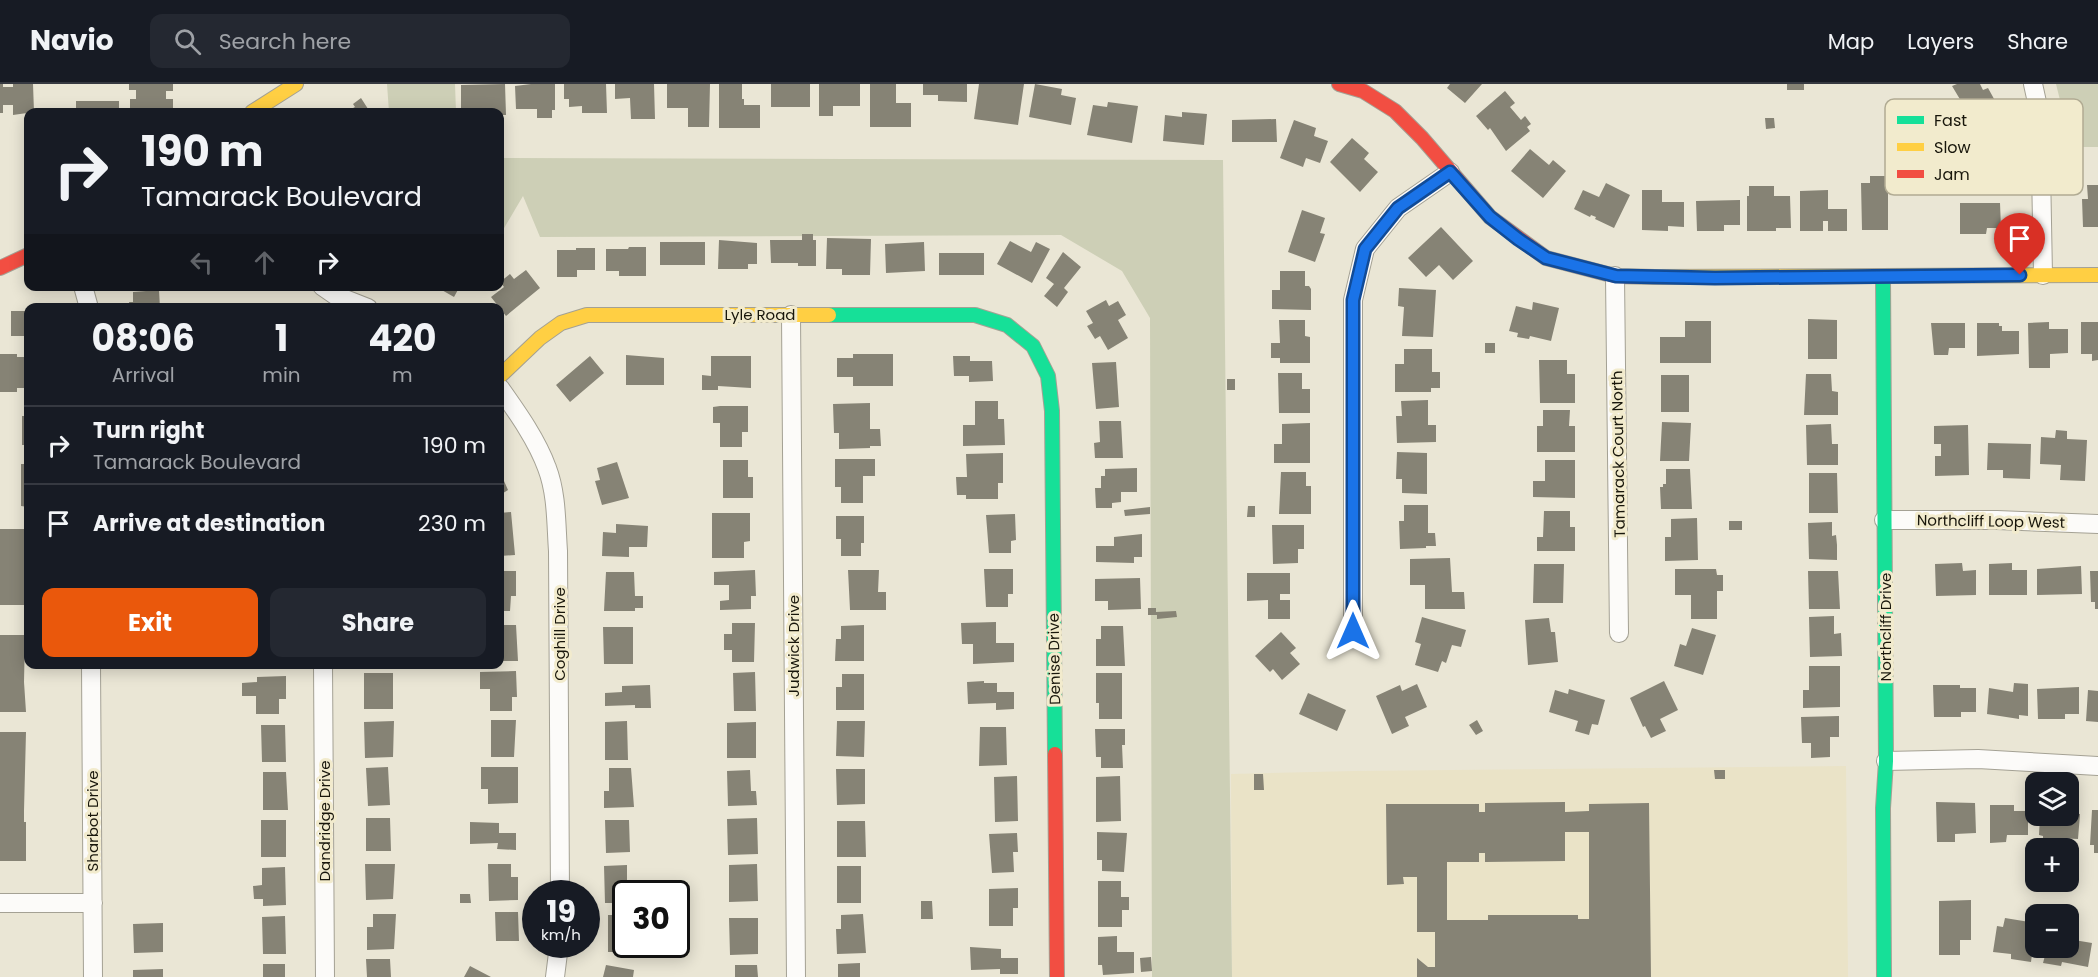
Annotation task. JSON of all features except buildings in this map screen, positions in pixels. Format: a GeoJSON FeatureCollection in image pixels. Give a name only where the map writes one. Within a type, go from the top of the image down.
{"type":"FeatureCollection","features":[{"type":"Feature","properties":{"kind":"street"},"geometry":{"type":"LineString","coordinates":[[258,108],[296,84]]}},
{"type":"Feature","properties":{"kind":"street"},"geometry":{"type":"LineString","coordinates":[[1339,84],[1363,91],[1395,111],[1422,138],[1490,217],[1518,239],[1546,258],[1616,276],[1715,278],[2098,275]]}},
{"type":"Feature","properties":{"kind":"street"},"geometry":{"type":"LineString","coordinates":[[2033,84],[2036,99]]}},
{"type":"Feature","properties":{"kind":"street"},"geometry":{"type":"LineString","coordinates":[[1353,631],[1353,300],[1365,249],[1398,208],[1450,172]]}},
{"type":"Feature","properties":{"kind":"street"},"geometry":{"type":"LineString","coordinates":[[2041,195],[2043,275]]}},
{"type":"Feature","properties":{"kind":"street"},"geometry":{"type":"LineString","coordinates":[[0,268],[24,257]]}},
{"type":"Feature","properties":{"kind":"street","name":"Tamarack Court North"},"geometry":{"type":"LineString","coordinates":[[1616,276],[1620,633]]}},
{"type":"Feature","properties":{"kind":"street","name":"Northcliff Drive"},"geometry":{"type":"LineString","coordinates":[[1883,277],[1886,761],[1883,819],[1884,977]]}},
{"type":"Feature","properties":{"kind":"street"},"geometry":{"type":"LineString","coordinates":[[329,296],[352,303]]}},
{"type":"Feature","properties":{"kind":"street","name":"Lyle Road"},"geometry":{"type":"LineString","coordinates":[[504,371],[540,338],[561,323],[587,315],[975,315],[1007,325],[1033,346]]}},
{"type":"Feature","properties":{"kind":"street","name":"Judwick Drive"},"geometry":{"type":"LineString","coordinates":[[791,315],[796,977]]}},
{"type":"Feature","properties":{"kind":"street","name":"Denise Drive"},"geometry":{"type":"LineString","coordinates":[[1033,346],[1048,376],[1052,411],[1057,977]]}},
{"type":"Feature","properties":{"kind":"street","name":"Coghill Drive"},"geometry":{"type":"LineString","coordinates":[[504,394],[528,430],[547,468],[555,502],[558,563],[560,880]]}},
{"type":"Feature","properties":{"kind":"street","name":"Northcliff Loop West"},"geometry":{"type":"LineString","coordinates":[[1884,520],[1997,520],[2098,524]]}},
{"type":"Feature","properties":{"kind":"street","name":"Sharbot Drive"},"geometry":{"type":"LineString","coordinates":[[91,669],[93,977]]}},
{"type":"Feature","properties":{"kind":"street","name":"Dandridge Drive"},"geometry":{"type":"LineString","coordinates":[[323,669],[325,977]]}},
{"type":"Feature","properties":{"kind":"street"},"geometry":{"type":"LineString","coordinates":[[1886,761],[1978,759],[2098,766]]}},
{"type":"Feature","properties":{"kind":"street"},"geometry":{"type":"LineString","coordinates":[[0,903],[93,903]]}},
{"type":"Feature","properties":{"kind":"street"},"geometry":{"type":"LineString","coordinates":[[555,977],[557,958]]}},
{"type":"Feature","properties":{"kind":"shaded area"},"geometry":{"type":"Polygon","coordinates":[[[1846,766],[1848,977],[1232,977],[1231,774],[1846,766]]]}},
{"type":"Feature","properties":{"kind":"green space"},"geometry":{"type":"Polygon","coordinates":[[[387,84],[455,84],[456,108],[389,108],[387,84]]]}},
{"type":"Feature","properties":{"kind":"green space"},"geometry":{"type":"Polygon","coordinates":[[[2056,84],[2098,84],[2098,147],[2083,147],[2083,99],[2060,99],[2056,84]]]}},
{"type":"Feature","properties":{"kind":"green space"},"geometry":{"type":"Polygon","coordinates":[[[504,158],[1223,160],[1232,977],[1152,977],[1150,318],[1122,271],[1061,235],[540,237],[523,196],[504,228],[504,158]]]}},
{"type":"Feature","properties":{"kind":"traffic: fast"},"geometry":{"type":"LineString","coordinates":[[1883,277],[1886,761],[1883,808],[1884,977]]}},
{"type":"Feature","properties":{"kind":"traffic: fast"},"geometry":{"type":"LineString","coordinates":[[829,315],[975,315],[1007,325],[1033,346],[1048,376],[1052,411],[1055,754]]}},
{"type":"Feature","properties":{"kind":"traffic: slow"},"geometry":{"type":"LineString","coordinates":[[258,108],[296,84]]}},
{"type":"Feature","properties":{"kind":"traffic: slow"},"geometry":{"type":"LineString","coordinates":[[1655,277],[2098,275]]}},
{"type":"Feature","properties":{"kind":"traffic: slow"},"geometry":{"type":"LineString","coordinates":[[504,372],[540,338],[561,323],[587,315],[829,315]]}},
{"type":"Feature","properties":{"kind":"traffic: jam"},"geometry":{"type":"LineString","coordinates":[[1339,84],[1363,91],[1395,111],[1422,138],[1490,217],[1546,258],[1615,276],[1655,277]]}},
{"type":"Feature","properties":{"kind":"traffic: jam"},"geometry":{"type":"LineString","coordinates":[[0,268],[24,257]]}},
{"type":"Feature","properties":{"kind":"traffic: jam"},"geometry":{"type":"LineString","coordinates":[[1055,754],[1057,977]]}},
{"type":"Feature","properties":{"kind":"route"},"geometry":{"type":"LineString","coordinates":[[1353,631],[1353,300],[1365,249],[1398,208],[1450,172],[1490,217],[1546,258],[1616,276],[1715,278],[2020,275]]}}]}
